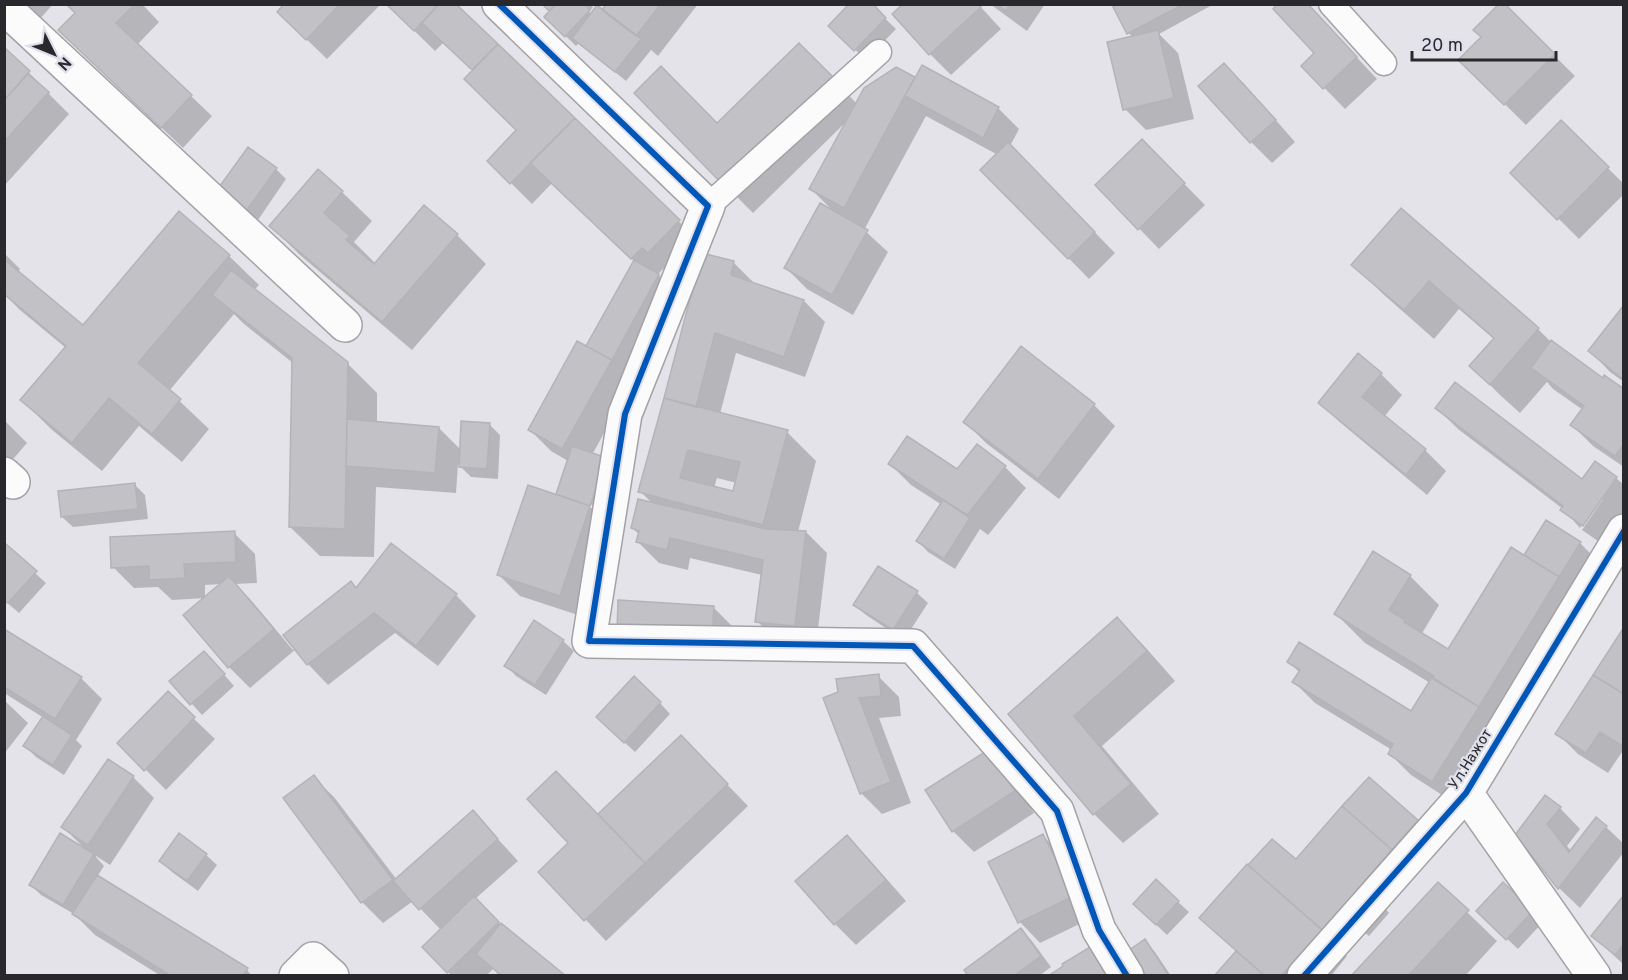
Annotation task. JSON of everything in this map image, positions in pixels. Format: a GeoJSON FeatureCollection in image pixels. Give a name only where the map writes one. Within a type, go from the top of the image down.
{"type":"FeatureCollection","features":[{"type":"Feature","properties":{"kind":"street"},"geometry":{"type":"LineString","coordinates":[[499,4],[708,207],[625,414],[589,641],[913,646],[1057,811],[1099,930],[1127,975]]}},
{"type":"Feature","properties":{"kind":"street"},"geometry":{"type":"LineString","coordinates":[[4,7],[345,325]]}},
{"type":"Feature","properties":{"kind":"street","name":"Ул.Нажот"},"geometry":{"type":"LineString","coordinates":[[1304,975],[1466,793],[1623,531]]}},
{"type":"Feature","properties":{"kind":"street"},"geometry":{"type":"LineString","coordinates":[[1466,793],[1594,975]]}},
{"type":"Feature","properties":{"kind":"street"},"geometry":{"type":"LineString","coordinates":[[296,975],[314,959],[332,975]]}},
{"type":"Feature","properties":{"kind":"lane"},"geometry":{"type":"LineString","coordinates":[[1331,4],[1384,63]]}},
{"type":"Feature","properties":{"kind":"lane"},"geometry":{"type":"LineString","coordinates":[[708,207],[879,52]]}},
{"type":"Feature","properties":{"kind":"building"},"geometry":{"type":"Polygon","coordinates":[[[66,4],[135,4],[116,23],[192,95],[161,128],[58,30],[75,13],[66,4]]]}},
{"type":"Feature","properties":{"kind":"building"},"geometry":{"type":"Polygon","coordinates":[[[284,4],[340,4],[306,40],[277,12],[284,4]]]}},
{"type":"Feature","properties":{"kind":"building"},"geometry":{"type":"Polygon","coordinates":[[[386,4],[439,4],[414,31],[386,4]]]}},
{"type":"Feature","properties":{"kind":"building"},"geometry":{"type":"Polygon","coordinates":[[[439,4],[456,4],[498,44],[472,70],[422,23],[439,4]]]}},
{"type":"Feature","properties":{"kind":"building"},"geometry":{"type":"Polygon","coordinates":[[[542,4],[556,4],[549,11],[542,4]]]}},
{"type":"Feature","properties":{"kind":"building"},"geometry":{"type":"Polygon","coordinates":[[[556,4],[584,4],[590,10],[565,37],[544,17],[556,4]]]}},
{"type":"Feature","properties":{"kind":"building"},"geometry":{"type":"Polygon","coordinates":[[[606,4],[661,4],[636,36],[602,10],[606,4]]]}},
{"type":"Feature","properties":{"kind":"building"},"geometry":{"type":"Polygon","coordinates":[[[849,4],[873,4],[886,18],[854,51],[828,26],[849,4]]]}},
{"type":"Feature","properties":{"kind":"building"},"geometry":{"type":"Polygon","coordinates":[[[903,4],[978,4],[981,7],[929,55],[892,14],[903,4]]]}},
{"type":"Feature","properties":{"kind":"building"},"geometry":{"type":"Polygon","coordinates":[[[996,4],[1010,4],[1006,11],[996,4]]]}},
{"type":"Feature","properties":{"kind":"building"},"geometry":{"type":"Polygon","coordinates":[[[1118,4],[1184,4],[1127,34],[1113,7],[1118,4]]]}},
{"type":"Feature","properties":{"kind":"building"},"geometry":{"type":"Polygon","coordinates":[[[1277,4],[1308,4],[1357,57],[1323,89],[1301,66],[1314,53],[1273,9],[1277,4]]]}},
{"type":"Feature","properties":{"kind":"building"},"geometry":{"type":"Polygon","coordinates":[[[1499,4],[1505,4],[1555,54],[1504,105],[1458,60],[1481,37],[1473,30],[1499,4]]]}},
{"type":"Feature","properties":{"kind":"building"},"geometry":{"type":"Polygon","coordinates":[[[597,5],[641,39],[615,72],[572,38],[597,5]]]}},
{"type":"Feature","properties":{"kind":"building"},"geometry":{"type":"Polygon","coordinates":[[[1158,30],[1174,98],[1123,110],[1107,42],[1158,30]]]}},
{"type":"Feature","properties":{"kind":"building"},"geometry":{"type":"Polygon","coordinates":[[[799,43],[833,77],[723,185],[634,93],[661,66],[717,123],[799,43]]]}},
{"type":"Feature","properties":{"kind":"building"},"geometry":{"type":"Polygon","coordinates":[[[498,44],[575,118],[510,184],[487,161],[516,130],[464,79],[498,44]]]}},
{"type":"Feature","properties":{"kind":"building"},"geometry":{"type":"Polygon","coordinates":[[[4,47],[30,71],[6,98],[4,96],[4,47]]]}},
{"type":"Feature","properties":{"kind":"building"},"geometry":{"type":"Polygon","coordinates":[[[1224,63],[1276,120],[1250,143],[1198,86],[1224,63]]]}},
{"type":"Feature","properties":{"kind":"building"},"geometry":{"type":"Polygon","coordinates":[[[922,65],[999,107],[983,138],[905,96],[922,65]]]}},
{"type":"Feature","properties":{"kind":"building"},"geometry":{"type":"Polygon","coordinates":[[[896,67],[915,77],[844,208],[809,189],[864,88],[896,67]]]}},
{"type":"Feature","properties":{"kind":"building"},"geometry":{"type":"Polygon","coordinates":[[[28,74],[49,92],[4,142],[4,96],[6,98],[28,74]]]}},
{"type":"Feature","properties":{"kind":"building"},"geometry":{"type":"Polygon","coordinates":[[[575,118],[680,220],[648,253],[642,248],[631,259],[530,163],[575,118]]]}},
{"type":"Feature","properties":{"kind":"building"},"geometry":{"type":"Polygon","coordinates":[[[1561,120],[1609,167],[1557,220],[1510,173],[1561,120]]]}},
{"type":"Feature","properties":{"kind":"building"},"geometry":{"type":"Polygon","coordinates":[[[1142,139],[1185,183],[1138,230],[1095,185],[1142,139]]]}},
{"type":"Feature","properties":{"kind":"building"},"geometry":{"type":"Polygon","coordinates":[[[1008,142],[1095,232],[1068,259],[980,170],[1008,142]]]}},
{"type":"Feature","properties":{"kind":"building"},"geometry":{"type":"Polygon","coordinates":[[[248,147],[277,168],[247,210],[217,190],[248,147]]]}},
{"type":"Feature","properties":{"kind":"building"},"geometry":{"type":"Polygon","coordinates":[[[318,169],[343,191],[324,213],[350,236],[346,240],[374,264],[424,205],[458,234],[382,322],[269,226],[318,169]]]}},
{"type":"Feature","properties":{"kind":"building"},"geometry":{"type":"Polygon","coordinates":[[[820,203],[868,230],[832,295],[784,268],[820,203]]]}},
{"type":"Feature","properties":{"kind":"building"},"geometry":{"type":"Polygon","coordinates":[[[1401,208],[1539,328],[1490,385],[1469,366],[1494,338],[1429,281],[1404,310],[1351,265],[1401,208]]]}},
{"type":"Feature","properties":{"kind":"building"},"geometry":{"type":"Polygon","coordinates":[[[179,211],[230,255],[138,363],[181,399],[152,434],[109,398],[72,443],[20,400],[66,346],[4,294],[4,261],[83,325],[179,211]]]}},
{"type":"Feature","properties":{"kind":"building"},"geometry":{"type":"Polygon","coordinates":[[[702,253],[734,261],[731,275],[804,300],[784,357],[715,333],[696,407],[664,398],[702,253]]]}},
{"type":"Feature","properties":{"kind":"building"},"geometry":{"type":"Polygon","coordinates":[[[634,260],[659,274],[612,360],[586,346],[634,260]]]}},
{"type":"Feature","properties":{"kind":"building"},"geometry":{"type":"Polygon","coordinates":[[[231,270],[348,362],[345,529],[289,527],[292,358],[212,295],[231,270]]]}},
{"type":"Feature","properties":{"kind":"building"},"geometry":{"type":"Polygon","coordinates":[[[1624,305],[1624,380],[1588,351],[1624,305]]]}},
{"type":"Feature","properties":{"kind":"building"},"geometry":{"type":"Polygon","coordinates":[[[1551,340],[1603,378],[1604,375],[1624,389],[1624,444],[1615,456],[1570,425],[1584,406],[1531,368],[1551,340]]]}},
{"type":"Feature","properties":{"kind":"building"},"geometry":{"type":"Polygon","coordinates":[[[577,341],[612,360],[562,449],[528,430],[577,341]]]}},
{"type":"Feature","properties":{"kind":"building"},"geometry":{"type":"Polygon","coordinates":[[[1021,346],[1095,404],[1038,479],[963,422],[1021,346]]]}},
{"type":"Feature","properties":{"kind":"building"},"geometry":{"type":"Polygon","coordinates":[[[1358,353],[1382,373],[1362,397],[1426,449],[1406,475],[1318,403],[1358,353]]]}},
{"type":"Feature","properties":{"kind":"building"},"geometry":{"type":"Polygon","coordinates":[[[1455,382],[1582,479],[1595,461],[1617,477],[1583,526],[1560,510],[1563,506],[1435,408],[1455,382]]]}},
{"type":"Feature","properties":{"kind":"building"},"geometry":{"type":"Polygon","coordinates":[[[664,398],[788,430],[763,525],[638,492],[664,398]],[[688,450],[680,478],[733,491],[740,462],[688,450]]]}},
{"type":"Feature","properties":{"kind":"building"},"geometry":{"type":"Polygon","coordinates":[[[347,419],[439,427],[435,473],[346,466],[347,419]]]}},
{"type":"Feature","properties":{"kind":"building"},"geometry":{"type":"Polygon","coordinates":[[[461,421],[490,423],[487,469],[459,467],[461,421]]]}},
{"type":"Feature","properties":{"kind":"building"},"geometry":{"type":"Polygon","coordinates":[[[907,436],[957,469],[977,444],[1006,466],[967,515],[888,464],[907,436]]]}},
{"type":"Feature","properties":{"kind":"building"},"geometry":{"type":"Polygon","coordinates":[[[572,446],[607,458],[590,506],[556,494],[572,446]]]}},
{"type":"Feature","properties":{"kind":"building"},"geometry":{"type":"Polygon","coordinates":[[[135,483],[138,509],[61,517],[58,491],[135,483]]]}},
{"type":"Feature","properties":{"kind":"building"},"geometry":{"type":"Polygon","coordinates":[[[528,485],[590,506],[560,596],[497,575],[528,485]]]}},
{"type":"Feature","properties":{"kind":"building"},"geometry":{"type":"Polygon","coordinates":[[[638,499],[766,529],[806,531],[795,626],[755,622],[763,560],[670,538],[667,550],[636,542],[639,531],[631,528],[638,499]]]}},
{"type":"Feature","properties":{"kind":"building"},"geometry":{"type":"Polygon","coordinates":[[[943,500],[970,518],[944,559],[916,541],[943,500]]]}},
{"type":"Feature","properties":{"kind":"building"},"geometry":{"type":"Polygon","coordinates":[[[1546,520],[1581,542],[1559,577],[1524,555],[1546,520]]]}},
{"type":"Feature","properties":{"kind":"building"},"geometry":{"type":"Polygon","coordinates":[[[235,531],[236,562],[184,564],[185,578],[149,580],[149,566],[111,568],[110,537],[235,531]]]}},
{"type":"Feature","properties":{"kind":"building"},"geometry":{"type":"Polygon","coordinates":[[[391,543],[457,594],[416,646],[374,613],[307,665],[283,635],[351,581],[356,588],[391,543]]]}},
{"type":"Feature","properties":{"kind":"building"},"geometry":{"type":"Polygon","coordinates":[[[6,544],[37,571],[8,603],[4,600],[4,546],[6,544]]]}},
{"type":"Feature","properties":{"kind":"building"},"geometry":{"type":"Polygon","coordinates":[[[1511,547],[1559,577],[1479,707],[1334,614],[1373,551],[1411,575],[1389,610],[1448,649],[1511,547]]]}},
{"type":"Feature","properties":{"kind":"building"},"geometry":{"type":"Polygon","coordinates":[[[878,566],[918,591],[893,630],[853,605],[878,566]]]}},
{"type":"Feature","properties":{"kind":"building"},"geometry":{"type":"Polygon","coordinates":[[[229,576],[274,629],[228,668],[183,615],[229,576]]]}},
{"type":"Feature","properties":{"kind":"building"},"geometry":{"type":"Polygon","coordinates":[[[618,600],[714,606],[712,638],[617,632],[618,600]]]}},
{"type":"Feature","properties":{"kind":"building"},"geometry":{"type":"Polygon","coordinates":[[[1117,617],[1147,651],[1074,716],[1131,784],[1093,815],[1008,714],[1117,617]]]}},
{"type":"Feature","properties":{"kind":"building"},"geometry":{"type":"Polygon","coordinates":[[[534,620],[564,640],[535,685],[504,666],[534,620]]]}},
{"type":"Feature","properties":{"kind":"building"},"geometry":{"type":"Polygon","coordinates":[[[1624,627],[1624,694],[1593,675],[1624,627]]]}},
{"type":"Feature","properties":{"kind":"building"},"geometry":{"type":"Polygon","coordinates":[[[4,629],[82,677],[55,719],[4,687],[4,629]]]}},
{"type":"Feature","properties":{"kind":"building"},"geometry":{"type":"Polygon","coordinates":[[[1299,642],[1411,711],[1432,677],[1479,707],[1432,782],[1388,754],[1393,744],[1292,682],[1300,670],[1287,662],[1299,642]]]}},
{"type":"Feature","properties":{"kind":"building"},"geometry":{"type":"Polygon","coordinates":[[[204,651],[225,674],[190,705],[169,681],[204,651]]]}},
{"type":"Feature","properties":{"kind":"building"},"geometry":{"type":"Polygon","coordinates":[[[879,674],[881,696],[859,698],[891,782],[860,794],[823,698],[838,692],[836,679],[879,674]]]}},
{"type":"Feature","properties":{"kind":"building"},"geometry":{"type":"Polygon","coordinates":[[[1593,675],[1624,694],[1624,747],[1600,732],[1586,753],[1555,734],[1593,675]]]}},
{"type":"Feature","properties":{"kind":"building"},"geometry":{"type":"Polygon","coordinates":[[[634,676],[661,702],[624,743],[596,717],[634,676]]]}},
{"type":"Feature","properties":{"kind":"building"},"geometry":{"type":"Polygon","coordinates":[[[168,691],[195,717],[144,771],[117,743],[168,691]]]}},
{"type":"Feature","properties":{"kind":"building"},"geometry":{"type":"Polygon","coordinates":[[[43,716],[72,735],[53,765],[23,746],[43,716]]]}},
{"type":"Feature","properties":{"kind":"building"},"geometry":{"type":"Polygon","coordinates":[[[681,735],[728,784],[645,863],[598,814],[681,735]]]}},
{"type":"Feature","properties":{"kind":"building"},"geometry":{"type":"Polygon","coordinates":[[[988,750],[1015,791],[952,832],[925,790],[988,750]]]}},
{"type":"Feature","properties":{"kind":"building"},"geometry":{"type":"Polygon","coordinates":[[[108,759],[134,776],[88,845],[61,827],[108,759]]]}},
{"type":"Feature","properties":{"kind":"building"},"geometry":{"type":"Polygon","coordinates":[[[556,771],[645,863],[584,921],[538,872],[568,843],[527,799],[556,771]]]}},
{"type":"Feature","properties":{"kind":"building"},"geometry":{"type":"Polygon","coordinates":[[[314,775],[393,880],[361,903],[283,798],[314,775]]]}},
{"type":"Feature","properties":{"kind":"building"},"geometry":{"type":"Polygon","coordinates":[[[1369,777],[1418,820],[1392,850],[1342,806],[1369,777]]]}},
{"type":"Feature","properties":{"kind":"building"},"geometry":{"type":"Polygon","coordinates":[[[1545,795],[1561,807],[1547,824],[1569,852],[1596,817],[1607,826],[1558,889],[1515,835],[1545,795]]]}},
{"type":"Feature","properties":{"kind":"building"},"geometry":{"type":"Polygon","coordinates":[[[1342,806],[1392,850],[1362,884],[1370,891],[1347,916],[1340,910],[1322,930],[1248,865],[1272,839],[1296,859],[1342,806]]]}},
{"type":"Feature","properties":{"kind":"building"},"geometry":{"type":"Polygon","coordinates":[[[473,810],[498,839],[419,910],[393,881],[473,810]]]}},
{"type":"Feature","properties":{"kind":"building"},"geometry":{"type":"Polygon","coordinates":[[[60,833],[94,854],[63,905],[29,885],[60,833]]]}},
{"type":"Feature","properties":{"kind":"building"},"geometry":{"type":"Polygon","coordinates":[[[179,833],[207,854],[187,881],[159,861],[179,833]]]}},
{"type":"Feature","properties":{"kind":"building"},"geometry":{"type":"Polygon","coordinates":[[[1043,834],[1074,896],[1018,923],[988,862],[1043,834]]]}},
{"type":"Feature","properties":{"kind":"building"},"geometry":{"type":"Polygon","coordinates":[[[847,835],[886,880],[834,925],[795,881],[847,835]]]}},
{"type":"Feature","properties":{"kind":"building"},"geometry":{"type":"Polygon","coordinates":[[[1247,864],[1328,935],[1305,959],[1300,955],[1281,976],[1265,976],[1199,918],[1247,864]]]}},
{"type":"Feature","properties":{"kind":"building"},"geometry":{"type":"Polygon","coordinates":[[[97,875],[248,968],[243,976],[171,976],[72,914],[97,875]]]}},
{"type":"Feature","properties":{"kind":"building"},"geometry":{"type":"Polygon","coordinates":[[[1156,879],[1179,901],[1156,925],[1133,904],[1156,879]]]}},
{"type":"Feature","properties":{"kind":"building"},"geometry":{"type":"Polygon","coordinates":[[[1438,882],[1469,910],[1408,976],[1351,976],[1438,882]]]}},
{"type":"Feature","properties":{"kind":"building"},"geometry":{"type":"Polygon","coordinates":[[[1503,882],[1533,911],[1506,940],[1476,911],[1503,882]]]}},
{"type":"Feature","properties":{"kind":"building"},"geometry":{"type":"Polygon","coordinates":[[[1624,895],[1624,944],[1615,955],[1591,936],[1624,895]]]}},
{"type":"Feature","properties":{"kind":"building"},"geometry":{"type":"Polygon","coordinates":[[[474,896],[499,922],[447,973],[422,947],[474,896]]]}},
{"type":"Feature","properties":{"kind":"building"},"geometry":{"type":"Polygon","coordinates":[[[501,923],[566,976],[502,976],[476,954],[501,923]]]}},
{"type":"Feature","properties":{"kind":"building"},"geometry":{"type":"Polygon","coordinates":[[[1021,928],[1041,956],[1014,976],[968,976],[964,970],[1021,928]]]}},
{"type":"Feature","properties":{"kind":"building"},"geometry":{"type":"Polygon","coordinates":[[[1145,939],[1169,976],[1140,976],[1125,953],[1145,939]]]}},
{"type":"Feature","properties":{"kind":"building"},"geometry":{"type":"Polygon","coordinates":[[[1090,947],[1107,976],[1048,976],[1063,966],[1062,964],[1090,947]]]}},
{"type":"Feature","properties":{"kind":"building"},"geometry":{"type":"Polygon","coordinates":[[[1236,951],[1265,976],[1214,976],[1236,951]]]}},
{"type":"Feature","properties":{"kind":"cycle path"},"geometry":{"type":"LineString","coordinates":[[499,4],[708,206],[625,414],[589,641],[913,646],[1057,811],[1099,930],[1127,976]]}},
{"type":"Feature","properties":{"kind":"cycle path"},"geometry":{"type":"LineString","coordinates":[[1304,976],[1466,793],[1624,531]]}}]}
